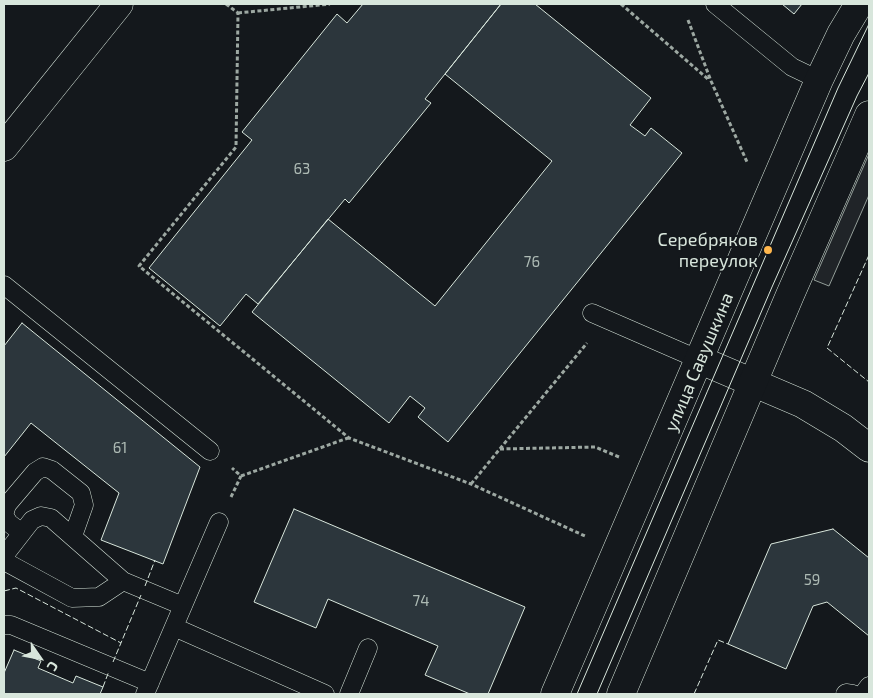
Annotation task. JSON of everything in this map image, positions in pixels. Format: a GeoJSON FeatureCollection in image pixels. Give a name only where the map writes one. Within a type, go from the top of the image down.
{"type":"FeatureCollection","features":[{"type":"Feature","properties":{"kind":"main road"},"geometry":{"type":"LineString","coordinates":[[4,147],[119,4]]}},
{"type":"Feature","properties":{"kind":"main road","name":"улица Савушкина"},"geometry":{"type":"LineString","coordinates":[[555,694],[819,80],[841,34],[859,4]]}},
{"type":"Feature","properties":{"kind":"main road"},"geometry":{"type":"LineString","coordinates":[[621,694],[869,115]]}},
{"type":"Feature","properties":{"kind":"main road"},"geometry":{"type":"LineString","coordinates":[[700,360],[808,406],[843,428],[869,448]]}},
{"type":"Feature","properties":{"kind":"lane"},"geometry":{"type":"LineString","coordinates":[[715,4],[792,67],[819,80]]}},
{"type":"Feature","properties":{"kind":"lane"},"geometry":{"type":"LineString","coordinates":[[4,285],[210,451]]}},
{"type":"Feature","properties":{"kind":"lane"},"geometry":{"type":"LineString","coordinates":[[599,316],[700,360]]}},
{"type":"Feature","properties":{"kind":"lane"},"geometry":{"type":"LineString","coordinates":[[22,533],[9,523],[4,515],[7,505],[35,472],[43,467],[52,470],[81,493],[84,505],[72,536]]}},
{"type":"Feature","properties":{"kind":"lane"},"geometry":{"type":"LineString","coordinates":[[4,556],[32,520],[41,516],[51,518],[123,581],[183,606]]}},
{"type":"Feature","properties":{"kind":"lane"},"geometry":{"type":"LineString","coordinates":[[4,625],[11,624],[148,688],[219,522]]}},
{"type":"Feature","properties":{"kind":"lane"},"geometry":{"type":"LineString","coordinates":[[4,562],[72,598],[98,597],[123,581]]}},
{"type":"Feature","properties":{"kind":"lane"},"geometry":{"type":"LineString","coordinates":[[174,627],[325,694]]}},
{"type":"Feature","properties":{"kind":"lane"},"geometry":{"type":"LineString","coordinates":[[349,694],[368,648]]}},
{"type":"Feature","properties":{"kind":"lane"},"geometry":{"type":"LineString","coordinates":[[863,694],[869,686]]}},
{"type":"Feature","properties":{"kind":"lane"},"geometry":{"type":"LineString","coordinates":[[845,694],[853,694]]}},
{"type":"Feature","properties":{"kind":"path"},"geometry":{"type":"LineString","coordinates":[[226,4],[238,13],[330,4]]}},
{"type":"Feature","properties":{"kind":"path"},"geometry":{"type":"LineString","coordinates":[[621,4],[711,81]]}},
{"type":"Feature","properties":{"kind":"path"},"geometry":{"type":"LineString","coordinates":[[685,12],[711,81],[749,167]]}},
{"type":"Feature","properties":{"kind":"path"},"geometry":{"type":"LineString","coordinates":[[238,13],[236,147],[138,266],[349,438],[471,484],[588,537]]}},
{"type":"Feature","properties":{"kind":"path"},"geometry":{"type":"LineString","coordinates":[[471,484],[500,449],[599,316]]}},
{"type":"Feature","properties":{"kind":"path"},"geometry":{"type":"LineString","coordinates":[[219,522],[241,476],[349,438]]}},
{"type":"Feature","properties":{"kind":"path"},"geometry":{"type":"LineString","coordinates":[[500,449],[595,447],[622,458]]}},
{"type":"Feature","properties":{"kind":"path"},"geometry":{"type":"LineString","coordinates":[[210,451],[241,476]]}},
{"type":"Feature","properties":{"kind":"shaded area"},"geometry":{"type":"Polygon","coordinates":[[[869,154],[869,195],[829,286],[814,280],[869,154]]]}},
{"type":"Feature","properties":{"kind":"building"},"geometry":{"type":"Polygon","coordinates":[[[363,4],[501,4],[425,99],[431,103],[349,203],[345,199],[258,304],[246,294],[220,326],[149,268],[252,140],[242,132],[337,14],[347,23],[363,4]]]}},
{"type":"Feature","properties":{"kind":"building"},"geometry":{"type":"Polygon","coordinates":[[[501,4],[535,4],[651,98],[630,125],[645,136],[651,128],[682,153],[448,442],[418,417],[425,408],[410,396],[389,423],[252,312],[328,219],[435,306],[552,161],[445,74],[501,4]]]}},
{"type":"Feature","properties":{"kind":"building"},"geometry":{"type":"Polygon","coordinates":[[[782,4],[802,4],[794,14],[782,4]]]}},
{"type":"Feature","properties":{"kind":"building"},"geometry":{"type":"Polygon","coordinates":[[[22,323],[200,467],[163,564],[101,540],[119,493],[31,423],[4,457],[4,346],[22,323]]]}},
{"type":"Feature","properties":{"kind":"building"},"geometry":{"type":"Polygon","coordinates":[[[294,509],[525,607],[488,694],[470,694],[425,675],[438,646],[328,599],[316,628],[254,602],[294,509]]]}},
{"type":"Feature","properties":{"kind":"building"},"geometry":{"type":"Polygon","coordinates":[[[833,529],[869,558],[869,636],[827,602],[813,606],[786,669],[728,644],[771,544],[833,529]]]}},
{"type":"Feature","properties":{"kind":"building"},"geometry":{"type":"Polygon","coordinates":[[[14,650],[41,661],[38,668],[73,683],[76,676],[103,687],[100,694],[4,694],[4,673],[14,650]]]}},
{"type":"Feature","properties":{"kind":"tram line"},"geometry":{"type":"LineString","coordinates":[[577,694],[838,88],[869,24]]}},
{"type":"Feature","properties":{"kind":"tram line"},"geometry":{"type":"LineString","coordinates":[[597,694],[772,287],[869,73]]}},
{"type":"Feature","properties":{"kind":"fence"},"geometry":{"type":"LineString","coordinates":[[869,255],[827,348],[869,382]]}},
{"type":"Feature","properties":{"kind":"fence"},"geometry":{"type":"LineString","coordinates":[[145,586],[155,560]]}},
{"type":"Feature","properties":{"kind":"fence"},"geometry":{"type":"LineString","coordinates":[[4,591],[16,588],[121,643]]}},
{"type":"Feature","properties":{"kind":"fence"},"geometry":{"type":"LineString","coordinates":[[113,662],[141,595]]}},
{"type":"Feature","properties":{"kind":"fence"},"geometry":{"type":"LineString","coordinates":[[694,694],[718,640],[728,644]]}},
{"type":"Feature","properties":{"kind":"fence"},"geometry":{"type":"LineString","coordinates":[[103,687],[109,671]]}},
{"type":"Feature","properties":{"kind":"place","name":"Серебряков переулок"},"geometry":{"type":"Point","coordinates":[768,250]}}]}
